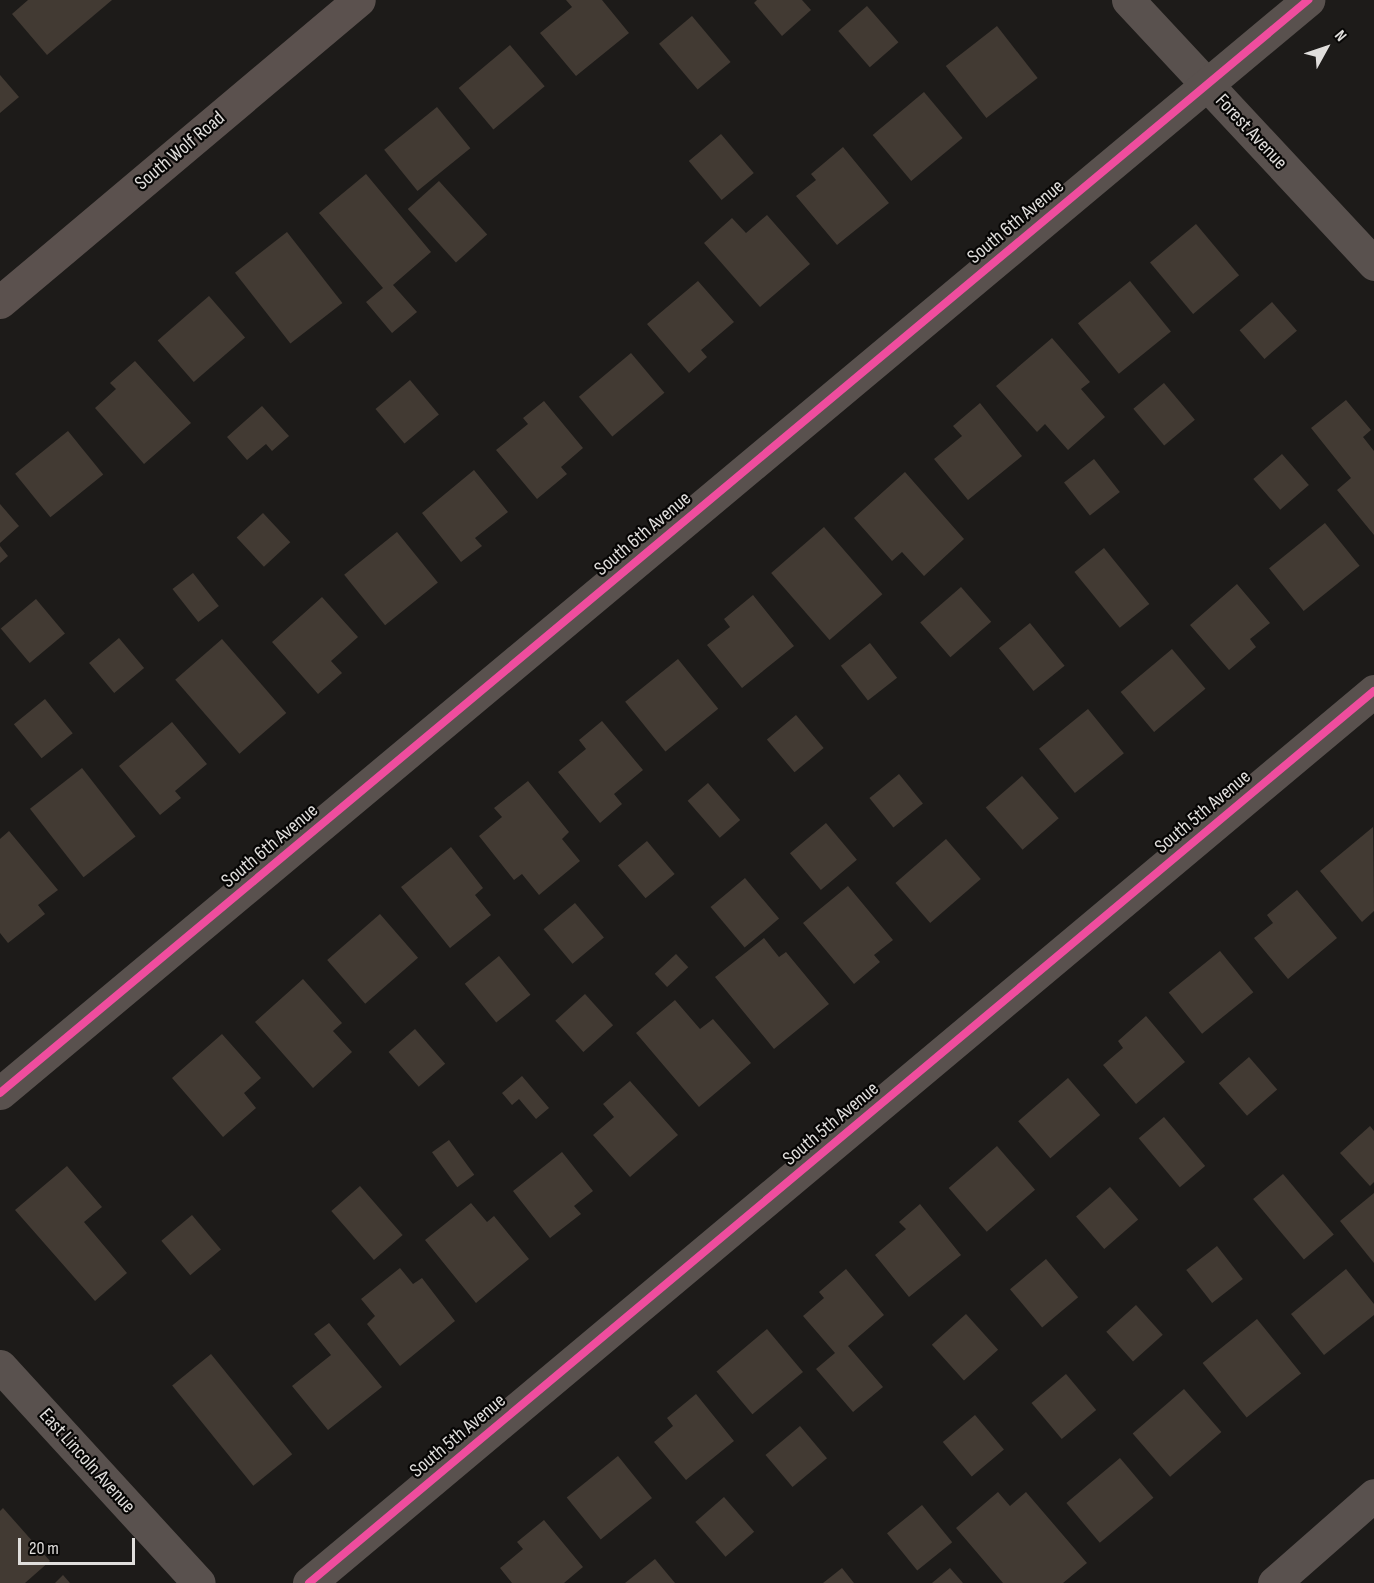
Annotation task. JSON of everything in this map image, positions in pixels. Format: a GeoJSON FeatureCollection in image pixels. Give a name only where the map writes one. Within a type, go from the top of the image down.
{"type":"FeatureCollection","features":[{"type":"Feature","properties":{"kind":"main road","name":"South Wolf Road"},"geometry":{"type":"LineString","coordinates":[[0,302],[359,0]]}},
{"type":"Feature","properties":{"kind":"street","name":"Forest Avenue"},"geometry":{"type":"LineString","coordinates":[[1128,0],[1374,264]]}},
{"type":"Feature","properties":{"kind":"street","name":"South 6th Avenue"},"geometry":{"type":"LineString","coordinates":[[0,1093],[1308,0]]}},
{"type":"Feature","properties":{"kind":"street","name":"South 5th Avenue"},"geometry":{"type":"LineString","coordinates":[[309,1583],[1374,691]]}},
{"type":"Feature","properties":{"kind":"street","name":"East Lincoln Avenue"},"geometry":{"type":"LineString","coordinates":[[0,1365],[199,1583]]}},
{"type":"Feature","properties":{"kind":"street"},"geometry":{"type":"LineString","coordinates":[[1274,1583],[1374,1495]]}},
{"type":"Feature","properties":{"kind":"building"},"geometry":{"type":"Polygon","coordinates":[[[28,0],[112,0],[47,55],[12,14],[28,0]]]}},
{"type":"Feature","properties":{"kind":"building"},"geometry":{"type":"Polygon","coordinates":[[[566,0],[602,0],[629,33],[576,76],[540,33],[572,7],[566,0]]]}},
{"type":"Feature","properties":{"kind":"building"},"geometry":{"type":"Polygon","coordinates":[[[757,0],[802,0],[811,10],[782,36],[754,3],[757,0]]]}},
{"type":"Feature","properties":{"kind":"building"},"geometry":{"type":"Polygon","coordinates":[[[867,6],[898,42],[870,67],[838,31],[867,6]]]}},
{"type":"Feature","properties":{"kind":"building"},"geometry":{"type":"Polygon","coordinates":[[[692,16],[731,62],[698,90],[659,44],[692,16]]]}},
{"type":"Feature","properties":{"kind":"building"},"geometry":{"type":"Polygon","coordinates":[[[997,26],[1038,78],[986,118],[946,66],[997,26]]]}},
{"type":"Feature","properties":{"kind":"building"},"geometry":{"type":"Polygon","coordinates":[[[510,45],[545,86],[493,129],[459,88],[510,45]]]}},
{"type":"Feature","properties":{"kind":"building"},"geometry":{"type":"Polygon","coordinates":[[[0,75],[19,97],[0,113],[0,75]]]}},
{"type":"Feature","properties":{"kind":"building"},"geometry":{"type":"Polygon","coordinates":[[[924,92],[963,138],[911,181],[873,135],[924,92]]]}},
{"type":"Feature","properties":{"kind":"building"},"geometry":{"type":"Polygon","coordinates":[[[437,107],[470,148],[418,191],[384,150],[437,107]]]}},
{"type":"Feature","properties":{"kind":"building"},"geometry":{"type":"Polygon","coordinates":[[[721,134],[754,173],[722,200],[689,161],[721,134]]]}},
{"type":"Feature","properties":{"kind":"building"},"geometry":{"type":"Polygon","coordinates":[[[843,147],[889,203],[837,245],[796,196],[816,180],[811,174],[843,147]]]}},
{"type":"Feature","properties":{"kind":"building"},"geometry":{"type":"Polygon","coordinates":[[[366,174],[431,252],[393,285],[417,312],[392,333],[366,302],[383,288],[319,213],[366,174]]]}},
{"type":"Feature","properties":{"kind":"building"},"geometry":{"type":"Polygon","coordinates":[[[439,181],[487,235],[456,263],[408,209],[439,181]]]}},
{"type":"Feature","properties":{"kind":"building"},"geometry":{"type":"Polygon","coordinates":[[[767,215],[810,264],[760,307],[704,243],[732,218],[746,233],[767,215]]]}},
{"type":"Feature","properties":{"kind":"building"},"geometry":{"type":"Polygon","coordinates":[[[1196,224],[1239,275],[1193,314],[1150,263],[1196,224]]]}},
{"type":"Feature","properties":{"kind":"building"},"geometry":{"type":"Polygon","coordinates":[[[287,232],[342,303],[290,344],[235,273],[287,232]]]}},
{"type":"Feature","properties":{"kind":"building"},"geometry":{"type":"Polygon","coordinates":[[[698,281],[734,322],[701,350],[707,357],[689,373],[647,324],[698,281]]]}},
{"type":"Feature","properties":{"kind":"building"},"geometry":{"type":"Polygon","coordinates":[[[1130,281],[1171,332],[1119,374],[1078,323],[1130,281]]]}},
{"type":"Feature","properties":{"kind":"building"},"geometry":{"type":"Polygon","coordinates":[[[209,296],[245,338],[194,382],[158,341],[209,296]]]}},
{"type":"Feature","properties":{"kind":"building"},"geometry":{"type":"Polygon","coordinates":[[[1272,302],[1297,331],[1264,359],[1240,330],[1272,302]]]}},
{"type":"Feature","properties":{"kind":"building"},"geometry":{"type":"Polygon","coordinates":[[[1052,338],[1090,382],[1081,389],[1105,417],[1068,450],[1045,424],[1037,432],[996,386],[1052,338]]]}},
{"type":"Feature","properties":{"kind":"building"},"geometry":{"type":"Polygon","coordinates":[[[631,353],[664,393],[612,437],[579,397],[631,353]]]}},
{"type":"Feature","properties":{"kind":"building"},"geometry":{"type":"Polygon","coordinates":[[[135,361],[191,423],[144,464],[95,408],[116,389],[110,383],[135,361]]]}},
{"type":"Feature","properties":{"kind":"building"},"geometry":{"type":"Polygon","coordinates":[[[410,380],[439,414],[404,443],[376,409],[410,380]]]}},
{"type":"Feature","properties":{"kind":"building"},"geometry":{"type":"Polygon","coordinates":[[[1164,383],[1195,420],[1164,445],[1133,409],[1164,383]]]}},
{"type":"Feature","properties":{"kind":"building"},"geometry":{"type":"Polygon","coordinates":[[[1346,400],[1371,430],[1363,437],[1374,451],[1374,535],[1337,490],[1351,478],[1311,428],[1346,400]]]}},
{"type":"Feature","properties":{"kind":"building"},"geometry":{"type":"Polygon","coordinates":[[[544,401],[583,448],[561,467],[567,474],[537,499],[496,450],[528,424],[523,418],[544,401]]]}},
{"type":"Feature","properties":{"kind":"building"},"geometry":{"type":"Polygon","coordinates":[[[980,403],[1022,456],[968,500],[934,459],[962,436],[953,426],[980,403]]]}},
{"type":"Feature","properties":{"kind":"building"},"geometry":{"type":"Polygon","coordinates":[[[262,406],[289,436],[272,451],[266,444],[247,460],[227,437],[262,406]]]}},
{"type":"Feature","properties":{"kind":"building"},"geometry":{"type":"Polygon","coordinates":[[[68,431],[103,475],[50,517],[15,474],[68,431]]]}},
{"type":"Feature","properties":{"kind":"building"},"geometry":{"type":"Polygon","coordinates":[[[1282,454],[1309,485],[1280,510],[1253,479],[1282,454]]]}},
{"type":"Feature","properties":{"kind":"building"},"geometry":{"type":"Polygon","coordinates":[[[1094,459],[1120,492],[1090,515],[1064,482],[1094,459]]]}},
{"type":"Feature","properties":{"kind":"building"},"geometry":{"type":"Polygon","coordinates":[[[474,470],[508,512],[475,538],[482,546],[461,562],[422,513],[474,470]]]}},
{"type":"Feature","properties":{"kind":"building"},"geometry":{"type":"Polygon","coordinates":[[[905,472],[964,539],[924,576],[902,552],[892,561],[854,518],[905,472]]]}},
{"type":"Feature","properties":{"kind":"building"},"geometry":{"type":"Polygon","coordinates":[[[0,504],[19,526],[0,543],[0,504]]]}},
{"type":"Feature","properties":{"kind":"building"},"geometry":{"type":"Polygon","coordinates":[[[263,513],[290,542],[264,567],[237,538],[263,513]]]}},
{"type":"Feature","properties":{"kind":"building"},"geometry":{"type":"Polygon","coordinates":[[[1325,523],[1360,566],[1304,611],[1269,568],[1325,523]]]}},
{"type":"Feature","properties":{"kind":"building"},"geometry":{"type":"Polygon","coordinates":[[[824,527],[882,594],[830,640],[771,573],[824,527]]]}},
{"type":"Feature","properties":{"kind":"building"},"geometry":{"type":"Polygon","coordinates":[[[397,532],[438,583],[385,625],[344,575],[397,532]]]}},
{"type":"Feature","properties":{"kind":"building"},"geometry":{"type":"Polygon","coordinates":[[[0,546],[8,556],[0,563],[0,546]]]}},
{"type":"Feature","properties":{"kind":"building"},"geometry":{"type":"Polygon","coordinates":[[[1104,548],[1149,604],[1120,628],[1074,572],[1104,548]]]}},
{"type":"Feature","properties":{"kind":"building"},"geometry":{"type":"Polygon","coordinates":[[[193,573],[219,606],[198,622],[173,589],[193,573]]]}},
{"type":"Feature","properties":{"kind":"building"},"geometry":{"type":"Polygon","coordinates":[[[1237,584],[1270,623],[1250,639],[1256,647],[1229,670],[1190,625],[1237,584]]]}},
{"type":"Feature","properties":{"kind":"building"},"geometry":{"type":"Polygon","coordinates":[[[961,587],[991,622],[950,657],[920,622],[961,587]]]}},
{"type":"Feature","properties":{"kind":"building"},"geometry":{"type":"Polygon","coordinates":[[[753,595],[794,646],[742,688],[707,645],[730,627],[724,619],[753,595]]]}},
{"type":"Feature","properties":{"kind":"building"},"geometry":{"type":"Polygon","coordinates":[[[322,597],[358,637],[331,661],[342,673],[318,694],[272,642],[322,597]]]}},
{"type":"Feature","properties":{"kind":"building"},"geometry":{"type":"Polygon","coordinates":[[[36,599],[65,633],[30,663],[1,629],[36,599]]]}},
{"type":"Feature","properties":{"kind":"building"},"geometry":{"type":"Polygon","coordinates":[[[1030,623],[1065,666],[1034,691],[999,648],[1030,623]]]}},
{"type":"Feature","properties":{"kind":"building"},"geometry":{"type":"Polygon","coordinates":[[[119,638],[144,668],[114,693],[89,663],[119,638]]]}},
{"type":"Feature","properties":{"kind":"building"},"geometry":{"type":"Polygon","coordinates":[[[222,639],[286,713],[240,754],[175,680],[222,639]]]}},
{"type":"Feature","properties":{"kind":"building"},"geometry":{"type":"Polygon","coordinates":[[[870,643],[897,678],[868,700],[841,666],[870,643]]]}},
{"type":"Feature","properties":{"kind":"building"},"geometry":{"type":"Polygon","coordinates":[[[1172,649],[1205,689],[1154,732],[1121,692],[1172,649]]]}},
{"type":"Feature","properties":{"kind":"building"},"geometry":{"type":"Polygon","coordinates":[[[678,659],[718,709],[665,752],[625,702],[678,659]]]}},
{"type":"Feature","properties":{"kind":"building"},"geometry":{"type":"Polygon","coordinates":[[[45,699],[73,733],[42,758],[14,724],[45,699]]]}},
{"type":"Feature","properties":{"kind":"building"},"geometry":{"type":"Polygon","coordinates":[[[1088,709],[1124,753],[1075,793],[1039,749],[1088,709]]]}},
{"type":"Feature","properties":{"kind":"building"},"geometry":{"type":"Polygon","coordinates":[[[796,715],[824,748],[795,772],[767,739],[796,715]]]}},
{"type":"Feature","properties":{"kind":"building"},"geometry":{"type":"Polygon","coordinates":[[[602,721],[643,770],[614,794],[622,804],[600,823],[558,772],[586,749],[579,740],[602,721]]]}},
{"type":"Feature","properties":{"kind":"building"},"geometry":{"type":"Polygon","coordinates":[[[172,722],[207,764],[175,791],[181,798],[160,815],[119,766],[172,722]]]}},
{"type":"Feature","properties":{"kind":"building"},"geometry":{"type":"Polygon","coordinates":[[[82,768],[136,837],[84,877],[30,809],[82,768]]]}},
{"type":"Feature","properties":{"kind":"building"},"geometry":{"type":"Polygon","coordinates":[[[899,774],[923,804],[893,827],[869,798],[899,774]]]}},
{"type":"Feature","properties":{"kind":"building"},"geometry":{"type":"Polygon","coordinates":[[[1022,776],[1059,818],[1023,850],[986,807],[1022,776]]]}},
{"type":"Feature","properties":{"kind":"building"},"geometry":{"type":"Polygon","coordinates":[[[528,781],[569,832],[562,839],[580,861],[539,895],[522,874],[514,880],[479,836],[502,817],[494,808],[528,781]]]}},
{"type":"Feature","properties":{"kind":"building"},"geometry":{"type":"Polygon","coordinates":[[[708,783],[740,820],[720,838],[688,801],[708,783]]]}},
{"type":"Feature","properties":{"kind":"building"},"geometry":{"type":"Polygon","coordinates":[[[826,823],[857,860],[821,890],[790,853],[826,823]]]}},
{"type":"Feature","properties":{"kind":"building"},"geometry":{"type":"Polygon","coordinates":[[[1373,827],[1374,911],[1362,922],[1320,871],[1373,827]]]}},
{"type":"Feature","properties":{"kind":"building"},"geometry":{"type":"Polygon","coordinates":[[[9,831],[58,890],[38,905],[45,914],[8,943],[0,933],[0,839],[9,831]]]}},
{"type":"Feature","properties":{"kind":"building"},"geometry":{"type":"Polygon","coordinates":[[[946,839],[981,879],[930,923],[895,883],[946,839]]]}},
{"type":"Feature","properties":{"kind":"building"},"geometry":{"type":"Polygon","coordinates":[[[647,841],[675,874],[646,898],[618,865],[647,841]]]}},
{"type":"Feature","properties":{"kind":"building"},"geometry":{"type":"Polygon","coordinates":[[[451,847],[483,888],[475,895],[491,915],[450,948],[401,887],[451,847]]]}},
{"type":"Feature","properties":{"kind":"building"},"geometry":{"type":"Polygon","coordinates":[[[745,878],[779,919],[745,948],[711,907],[745,878]]]}},
{"type":"Feature","properties":{"kind":"building"},"geometry":{"type":"Polygon","coordinates":[[[848,886],[893,940],[874,955],[880,962],[854,984],[803,923],[848,886]]]}},
{"type":"Feature","properties":{"kind":"building"},"geometry":{"type":"Polygon","coordinates":[[[1297,890],[1337,938],[1288,979],[1254,938],[1273,923],[1267,915],[1297,890]]]}},
{"type":"Feature","properties":{"kind":"building"},"geometry":{"type":"Polygon","coordinates":[[[575,903],[604,937],[573,964],[544,929],[575,903]]]}},
{"type":"Feature","properties":{"kind":"building"},"geometry":{"type":"Polygon","coordinates":[[[380,914],[418,958],[365,1004],[327,960],[380,914]]]}},
{"type":"Feature","properties":{"kind":"building"},"geometry":{"type":"Polygon","coordinates":[[[764,938],[779,957],[786,952],[829,1004],[774,1049],[715,977],[764,938]]]}},
{"type":"Feature","properties":{"kind":"building"},"geometry":{"type":"Polygon","coordinates":[[[1220,951],[1253,992],[1202,1034],[1169,993],[1220,951]]]}},
{"type":"Feature","properties":{"kind":"building"},"geometry":{"type":"Polygon","coordinates":[[[676,954],[688,967],[667,987],[655,974],[676,954]]]}},
{"type":"Feature","properties":{"kind":"building"},"geometry":{"type":"Polygon","coordinates":[[[499,956],[530,995],[496,1023],[465,984],[499,956]]]}},
{"type":"Feature","properties":{"kind":"building"},"geometry":{"type":"Polygon","coordinates":[[[303,979],[342,1023],[333,1031],[352,1052],[313,1088],[255,1022],[303,979]]]}},
{"type":"Feature","properties":{"kind":"building"},"geometry":{"type":"Polygon","coordinates":[[[585,994],[613,1025],[583,1052],[555,1021],[585,994]]]}},
{"type":"Feature","properties":{"kind":"building"},"geometry":{"type":"Polygon","coordinates":[[[675,1000],[700,1029],[713,1019],[751,1063],[699,1107],[636,1033],[675,1000]]]}},
{"type":"Feature","properties":{"kind":"building"},"geometry":{"type":"Polygon","coordinates":[[[1146,1016],[1185,1062],[1136,1104],[1103,1065],[1123,1048],[1118,1041],[1146,1016]]]}},
{"type":"Feature","properties":{"kind":"building"},"geometry":{"type":"Polygon","coordinates":[[[415,1029],[445,1064],[419,1087],[389,1052],[415,1029]]]}},
{"type":"Feature","properties":{"kind":"building"},"geometry":{"type":"Polygon","coordinates":[[[222,1034],[261,1078],[244,1093],[256,1108],[223,1137],[172,1078],[222,1034]]]}},
{"type":"Feature","properties":{"kind":"building"},"geometry":{"type":"Polygon","coordinates":[[[1249,1057],[1277,1089],[1247,1116],[1219,1083],[1249,1057]]]}},
{"type":"Feature","properties":{"kind":"building"},"geometry":{"type":"Polygon","coordinates":[[[522,1076],[549,1108],[536,1119],[519,1099],[512,1105],[502,1093],[522,1076]]]}},
{"type":"Feature","properties":{"kind":"building"},"geometry":{"type":"Polygon","coordinates":[[[1068,1078],[1100,1115],[1050,1158],[1018,1121],[1068,1078]]]}},
{"type":"Feature","properties":{"kind":"building"},"geometry":{"type":"Polygon","coordinates":[[[630,1081],[678,1135],[630,1177],[593,1135],[614,1117],[603,1104],[630,1081]]]}},
{"type":"Feature","properties":{"kind":"building"},"geometry":{"type":"Polygon","coordinates":[[[1164,1117],[1205,1166],[1180,1187],[1139,1138],[1164,1117]]]}},
{"type":"Feature","properties":{"kind":"building"},"geometry":{"type":"Polygon","coordinates":[[[1370,1126],[1374,1131],[1374,1182],[1370,1186],[1340,1153],[1370,1126]]]}},
{"type":"Feature","properties":{"kind":"building"},"geometry":{"type":"Polygon","coordinates":[[[449,1140],[474,1175],[457,1187],[432,1152],[449,1140]]]}},
{"type":"Feature","properties":{"kind":"building"},"geometry":{"type":"Polygon","coordinates":[[[997,1146],[1035,1190],[987,1232],[949,1188],[997,1146]]]}},
{"type":"Feature","properties":{"kind":"building"},"geometry":{"type":"Polygon","coordinates":[[[562,1152],[593,1191],[574,1206],[581,1214],[550,1238],[513,1191],[562,1152]]]}},
{"type":"Feature","properties":{"kind":"building"},"geometry":{"type":"Polygon","coordinates":[[[67,1166],[102,1207],[84,1222],[127,1273],[95,1301],[15,1210],[67,1166]]]}},
{"type":"Feature","properties":{"kind":"building"},"geometry":{"type":"Polygon","coordinates":[[[1283,1174],[1334,1235],[1304,1260],[1253,1199],[1283,1174]]]}},
{"type":"Feature","properties":{"kind":"building"},"geometry":{"type":"Polygon","coordinates":[[[360,1186],[403,1235],[374,1260],[331,1211],[360,1186]]]}},
{"type":"Feature","properties":{"kind":"building"},"geometry":{"type":"Polygon","coordinates":[[[1110,1187],[1138,1219],[1104,1249],[1076,1217],[1110,1187]]]}},
{"type":"Feature","properties":{"kind":"building"},"geometry":{"type":"Polygon","coordinates":[[[1374,1193],[1374,1263],[1340,1221],[1374,1193]]]}},
{"type":"Feature","properties":{"kind":"building"},"geometry":{"type":"Polygon","coordinates":[[[471,1203],[487,1222],[494,1216],[529,1259],[476,1303],[425,1240],[471,1203]]]}},
{"type":"Feature","properties":{"kind":"building"},"geometry":{"type":"Polygon","coordinates":[[[920,1204],[961,1255],[909,1297],[875,1255],[906,1229],[899,1222],[920,1204]]]}},
{"type":"Feature","properties":{"kind":"building"},"geometry":{"type":"Polygon","coordinates":[[[192,1215],[221,1249],[190,1275],[161,1241],[192,1215]]]}},
{"type":"Feature","properties":{"kind":"building"},"geometry":{"type":"Polygon","coordinates":[[[1217,1246],[1243,1279],[1212,1303],[1186,1270],[1217,1246]]]}},
{"type":"Feature","properties":{"kind":"building"},"geometry":{"type":"Polygon","coordinates":[[[1046,1259],[1078,1297],[1042,1328],[1010,1289],[1046,1259]]]}},
{"type":"Feature","properties":{"kind":"building"},"geometry":{"type":"Polygon","coordinates":[[[400,1268],[413,1284],[422,1278],[455,1321],[400,1366],[367,1324],[375,1316],[361,1299],[400,1268]]]}},
{"type":"Feature","properties":{"kind":"building"},"geometry":{"type":"Polygon","coordinates":[[[846,1269],[884,1315],[848,1346],[883,1387],[853,1412],[816,1369],[835,1353],[803,1316],[824,1298],[819,1292],[846,1269]]]}},
{"type":"Feature","properties":{"kind":"building"},"geometry":{"type":"Polygon","coordinates":[[[1346,1269],[1374,1304],[1374,1315],[1324,1355],[1291,1314],[1346,1269]]]}},
{"type":"Feature","properties":{"kind":"building"},"geometry":{"type":"Polygon","coordinates":[[[1136,1305],[1163,1335],[1133,1361],[1106,1332],[1136,1305]]]}},
{"type":"Feature","properties":{"kind":"building"},"geometry":{"type":"Polygon","coordinates":[[[966,1314],[998,1350],[964,1380],[932,1345],[966,1314]]]}},
{"type":"Feature","properties":{"kind":"building"},"geometry":{"type":"Polygon","coordinates":[[[1257,1319],[1301,1373],[1247,1417],[1203,1363],[1257,1319]]]}},
{"type":"Feature","properties":{"kind":"building"},"geometry":{"type":"Polygon","coordinates":[[[329,1323],[382,1387],[328,1430],[292,1386],[331,1355],[314,1334],[329,1323]]]}},
{"type":"Feature","properties":{"kind":"building"},"geometry":{"type":"Polygon","coordinates":[[[767,1329],[803,1372],[752,1414],[716,1371],[767,1329]]]}},
{"type":"Feature","properties":{"kind":"building"},"geometry":{"type":"Polygon","coordinates":[[[211,1354],[292,1454],[253,1486],[172,1385],[211,1354]]]}},
{"type":"Feature","properties":{"kind":"building"},"geometry":{"type":"Polygon","coordinates":[[[1066,1374],[1096,1410],[1062,1439],[1032,1403],[1066,1374]]]}},
{"type":"Feature","properties":{"kind":"building"},"geometry":{"type":"Polygon","coordinates":[[[1184,1389],[1221,1432],[1170,1477],[1133,1434],[1184,1389]]]}},
{"type":"Feature","properties":{"kind":"building"},"geometry":{"type":"Polygon","coordinates":[[[696,1394],[734,1441],[686,1480],[654,1442],[673,1426],[667,1418],[696,1394]]]}},
{"type":"Feature","properties":{"kind":"building"},"geometry":{"type":"Polygon","coordinates":[[[975,1415],[1004,1449],[972,1476],[943,1442],[975,1415]]]}},
{"type":"Feature","properties":{"kind":"building"},"geometry":{"type":"Polygon","coordinates":[[[800,1426],[827,1458],[793,1487],[766,1455],[800,1426]]]}},
{"type":"Feature","properties":{"kind":"building"},"geometry":{"type":"Polygon","coordinates":[[[618,1456],[652,1498],[601,1540],[567,1498],[618,1456]]]}},
{"type":"Feature","properties":{"kind":"building"},"geometry":{"type":"Polygon","coordinates":[[[1120,1458],[1153,1498],[1100,1543],[1066,1503],[1120,1458]]]}},
{"type":"Feature","properties":{"kind":"building"},"geometry":{"type":"Polygon","coordinates":[[[998,1492],[1010,1506],[1026,1492],[1087,1563],[1063,1583],[1003,1583],[956,1528],[998,1492]]]}},
{"type":"Feature","properties":{"kind":"building"},"geometry":{"type":"Polygon","coordinates":[[[724,1497],[754,1532],[725,1557],[695,1522],[724,1497]]]}},
{"type":"Feature","properties":{"kind":"building"},"geometry":{"type":"Polygon","coordinates":[[[922,1505],[952,1542],[917,1571],[887,1533],[922,1505]]]}},
{"type":"Feature","properties":{"kind":"building"},"geometry":{"type":"Polygon","coordinates":[[[3,1508],[50,1561],[25,1583],[0,1583],[0,1511],[3,1508]]]}},
{"type":"Feature","properties":{"kind":"building"},"geometry":{"type":"Polygon","coordinates":[[[544,1520],[583,1567],[564,1583],[512,1583],[500,1568],[523,1549],[517,1542],[544,1520]]]}},
{"type":"Feature","properties":{"kind":"building"},"geometry":{"type":"Polygon","coordinates":[[[655,1559],[675,1583],[625,1583],[655,1559]]]}},
{"type":"Feature","properties":{"kind":"building"},"geometry":{"type":"Polygon","coordinates":[[[842,1568],[854,1583],[823,1583],[842,1568]]]}},
{"type":"Feature","properties":{"kind":"building"},"geometry":{"type":"Polygon","coordinates":[[[950,1568],[963,1583],[932,1583],[950,1568]]]}},
{"type":"Feature","properties":{"kind":"building"},"geometry":{"type":"Polygon","coordinates":[[[63,1575],[70,1583],[55,1583],[63,1575]]]}},
{"type":"Feature","properties":{"kind":"cycle path"},"geometry":{"type":"LineString","coordinates":[[0,1093],[1308,0]]}},
{"type":"Feature","properties":{"kind":"cycle path"},"geometry":{"type":"LineString","coordinates":[[309,1583],[1374,691]]}}]}
